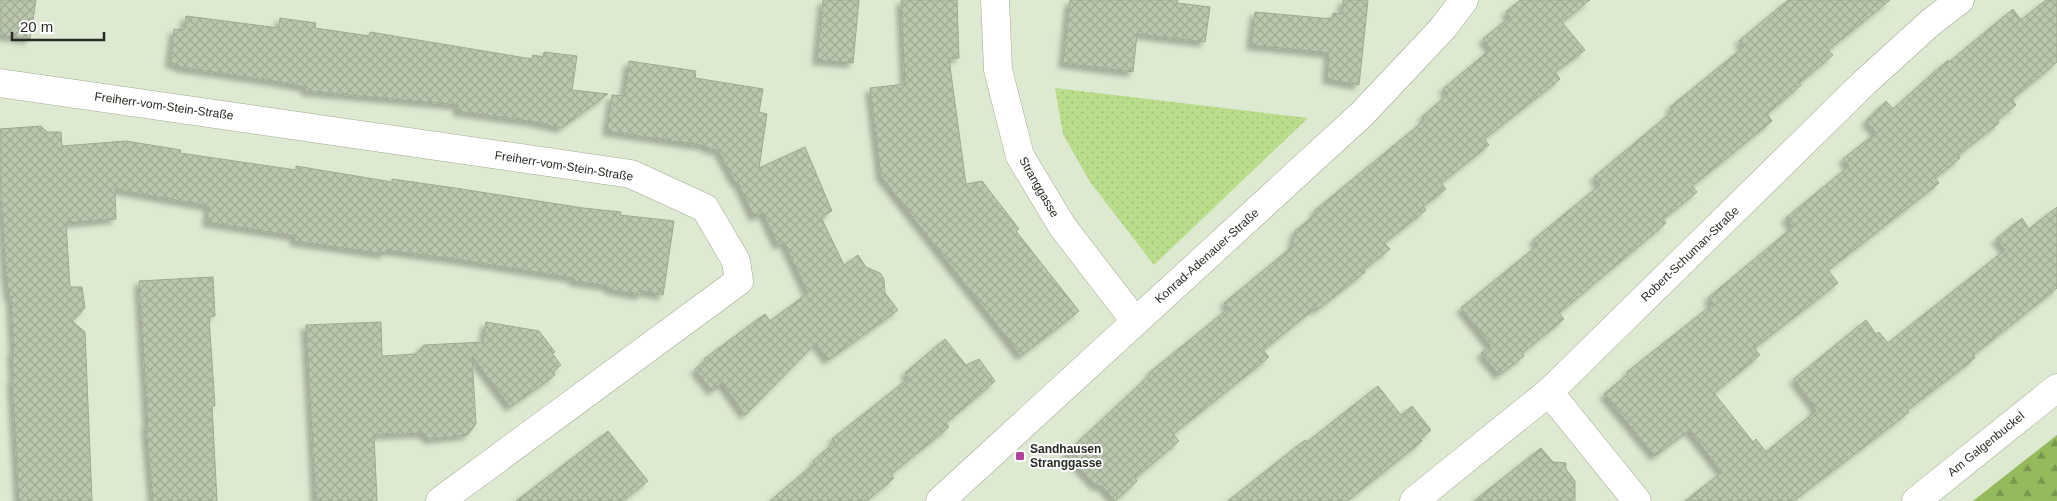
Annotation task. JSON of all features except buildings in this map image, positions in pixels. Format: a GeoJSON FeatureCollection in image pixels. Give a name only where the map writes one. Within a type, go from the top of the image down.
{"type":"FeatureCollection","features":[{"type":"Feature","properties":{"kind":"street","name":"Stranggasse"},"geometry":{"type":"LineString","coordinates":[[995,0],[998,70],[1020,156],[1062,226],[1135,320]]}},
{"type":"Feature","properties":{"kind":"street","name":"Konrad-Adenauer-Straße"},"geometry":{"type":"LineString","coordinates":[[940,501],[1090,364],[1135,320],[1362,114],[1437,34],[1464,0]]}},
{"type":"Feature","properties":{"kind":"street","name":"Robert-Schuman-Straße"},"geometry":{"type":"LineString","coordinates":[[1414,501],[1549,392],[1865,82],[1930,23],[1960,0]]}},
{"type":"Feature","properties":{"kind":"street","name":"Freiherr-vom-Stein-Straße"},"geometry":{"type":"LineString","coordinates":[[0,83],[631,174],[705,208],[736,262],[739,281],[440,501]]}},
{"type":"Feature","properties":{"kind":"street","name":"Am Galgenbuckel"},"geometry":{"type":"LineString","coordinates":[[1916,501],[2057,388]]}},
{"type":"Feature","properties":{"kind":"street"},"geometry":{"type":"LineString","coordinates":[[1549,392],[1637,501]]}},
{"type":"Feature","properties":{"kind":"green space"},"geometry":{"type":"Polygon","coordinates":[[[1055,88],[1308,118],[1154,265],[1090,182],[1063,134],[1055,88]]]}},
{"type":"Feature","properties":{"kind":"green space"},"geometry":{"type":"Polygon","coordinates":[[[2057,435],[2057,501],[1973,501],[2057,435]]]}},
{"type":"Feature","properties":{"kind":"place","name":"Sandhausen Stranggasse"},"geometry":{"type":"Point","coordinates":[1020,456]}}]}
